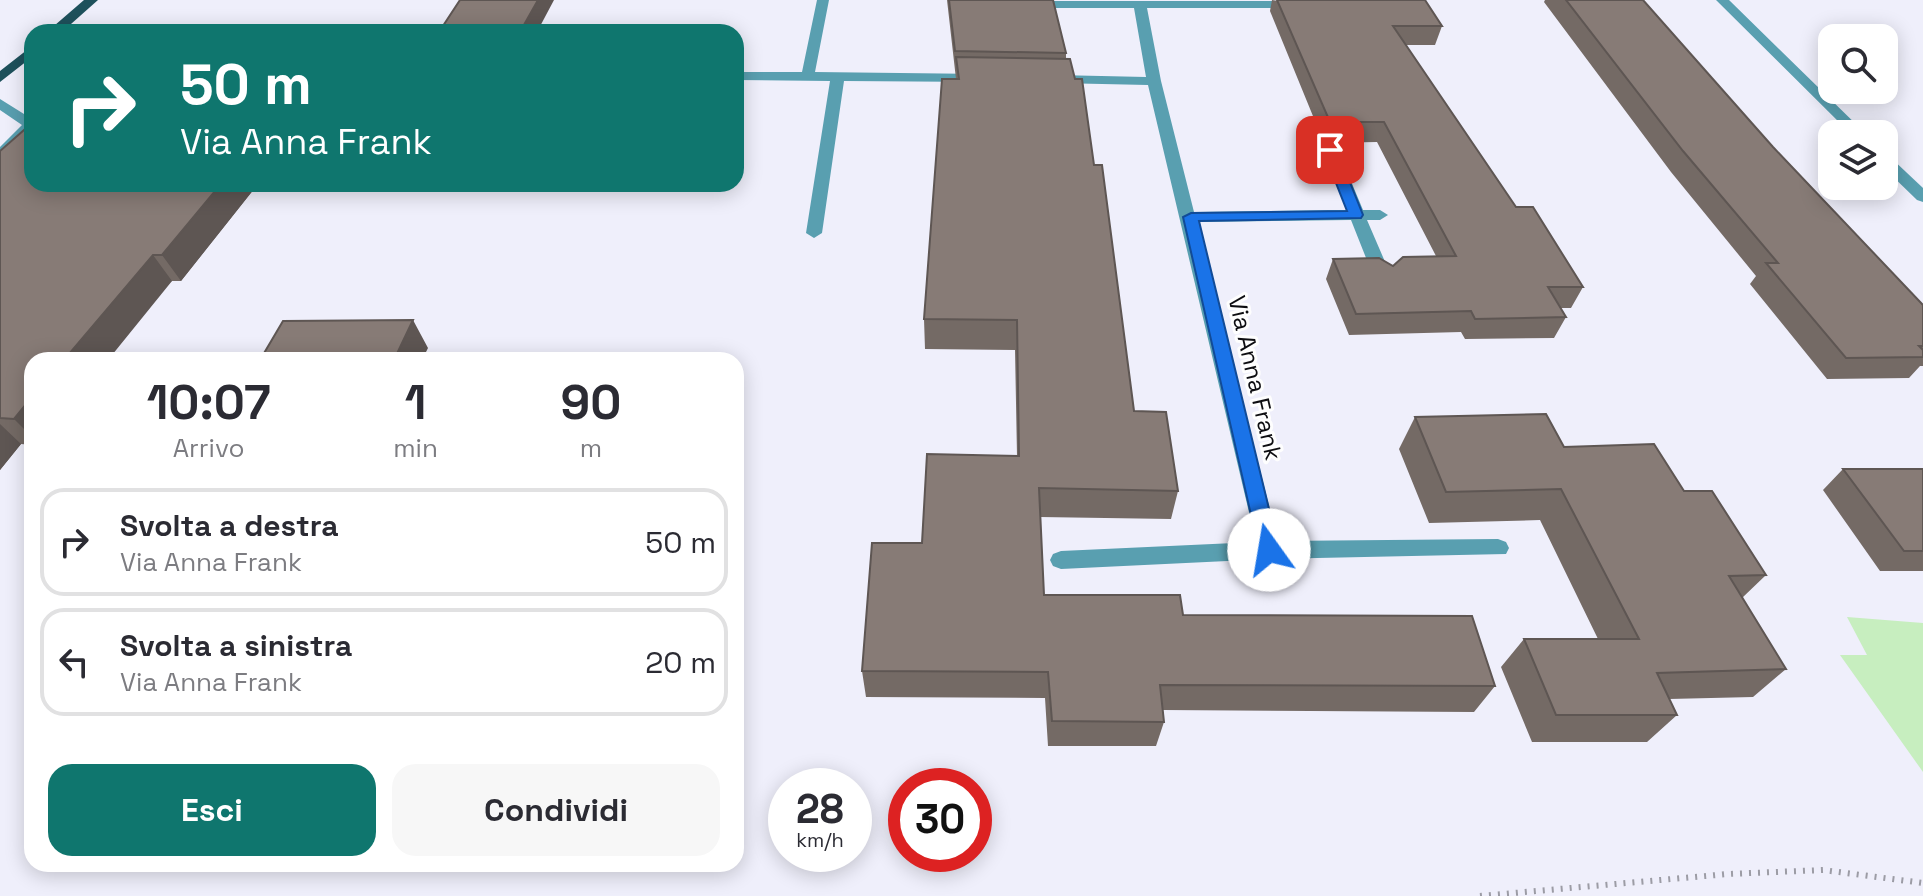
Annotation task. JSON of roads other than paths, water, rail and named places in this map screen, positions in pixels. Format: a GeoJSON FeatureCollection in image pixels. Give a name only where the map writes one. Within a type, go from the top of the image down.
{"type":"FeatureCollection","features":[{"type":"Feature","properties":{"kind":"main road"},"geometry":{"type":"LineString","coordinates":[[64,24],[92,0]]}},
{"type":"Feature","properties":{"kind":"main road"},"geometry":{"type":"LineString","coordinates":[[0,78],[24,57]]}},
{"type":"Feature","properties":{"kind":"street"},"geometry":{"type":"LineString","coordinates":[[808,75],[823,0]]}},
{"type":"Feature","properties":{"kind":"street"},"geometry":{"type":"LineString","coordinates":[[1722,0],[1845,120]]}},
{"type":"Feature","properties":{"kind":"street"},"geometry":{"type":"LineString","coordinates":[[1046,4],[1312,4]]}},
{"type":"Feature","properties":{"kind":"street","name":"Via Anna Frank"},"geometry":{"type":"LineString","coordinates":[[1140,5],[1154,81],[1191,217],[1269,550]]}},
{"type":"Feature","properties":{"kind":"street"},"geometry":{"type":"LineString","coordinates":[[744,76],[996,78]]}},
{"type":"Feature","properties":{"kind":"street"},"geometry":{"type":"LineString","coordinates":[[814,233],[838,76]]}},
{"type":"Feature","properties":{"kind":"street"},"geometry":{"type":"LineString","coordinates":[[1044,79],[1154,81]]}},
{"type":"Feature","properties":{"kind":"street"},"geometry":{"type":"LineString","coordinates":[[0,103],[24,120]]}},
{"type":"Feature","properties":{"kind":"street"},"geometry":{"type":"LineString","coordinates":[[0,155],[24,132]]}},
{"type":"Feature","properties":{"kind":"street"},"geometry":{"type":"LineString","coordinates":[[1330,150],[1383,278]]}},
{"type":"Feature","properties":{"kind":"street"},"geometry":{"type":"LineString","coordinates":[[1898,173],[1923,197]]}},
{"type":"Feature","properties":{"kind":"street"},"geometry":{"type":"LineString","coordinates":[[1191,217],[1380,215]]}},
{"type":"Feature","properties":{"kind":"street"},"geometry":{"type":"LineString","coordinates":[[1061,560],[1269,550],[1498,548]]}}]}
